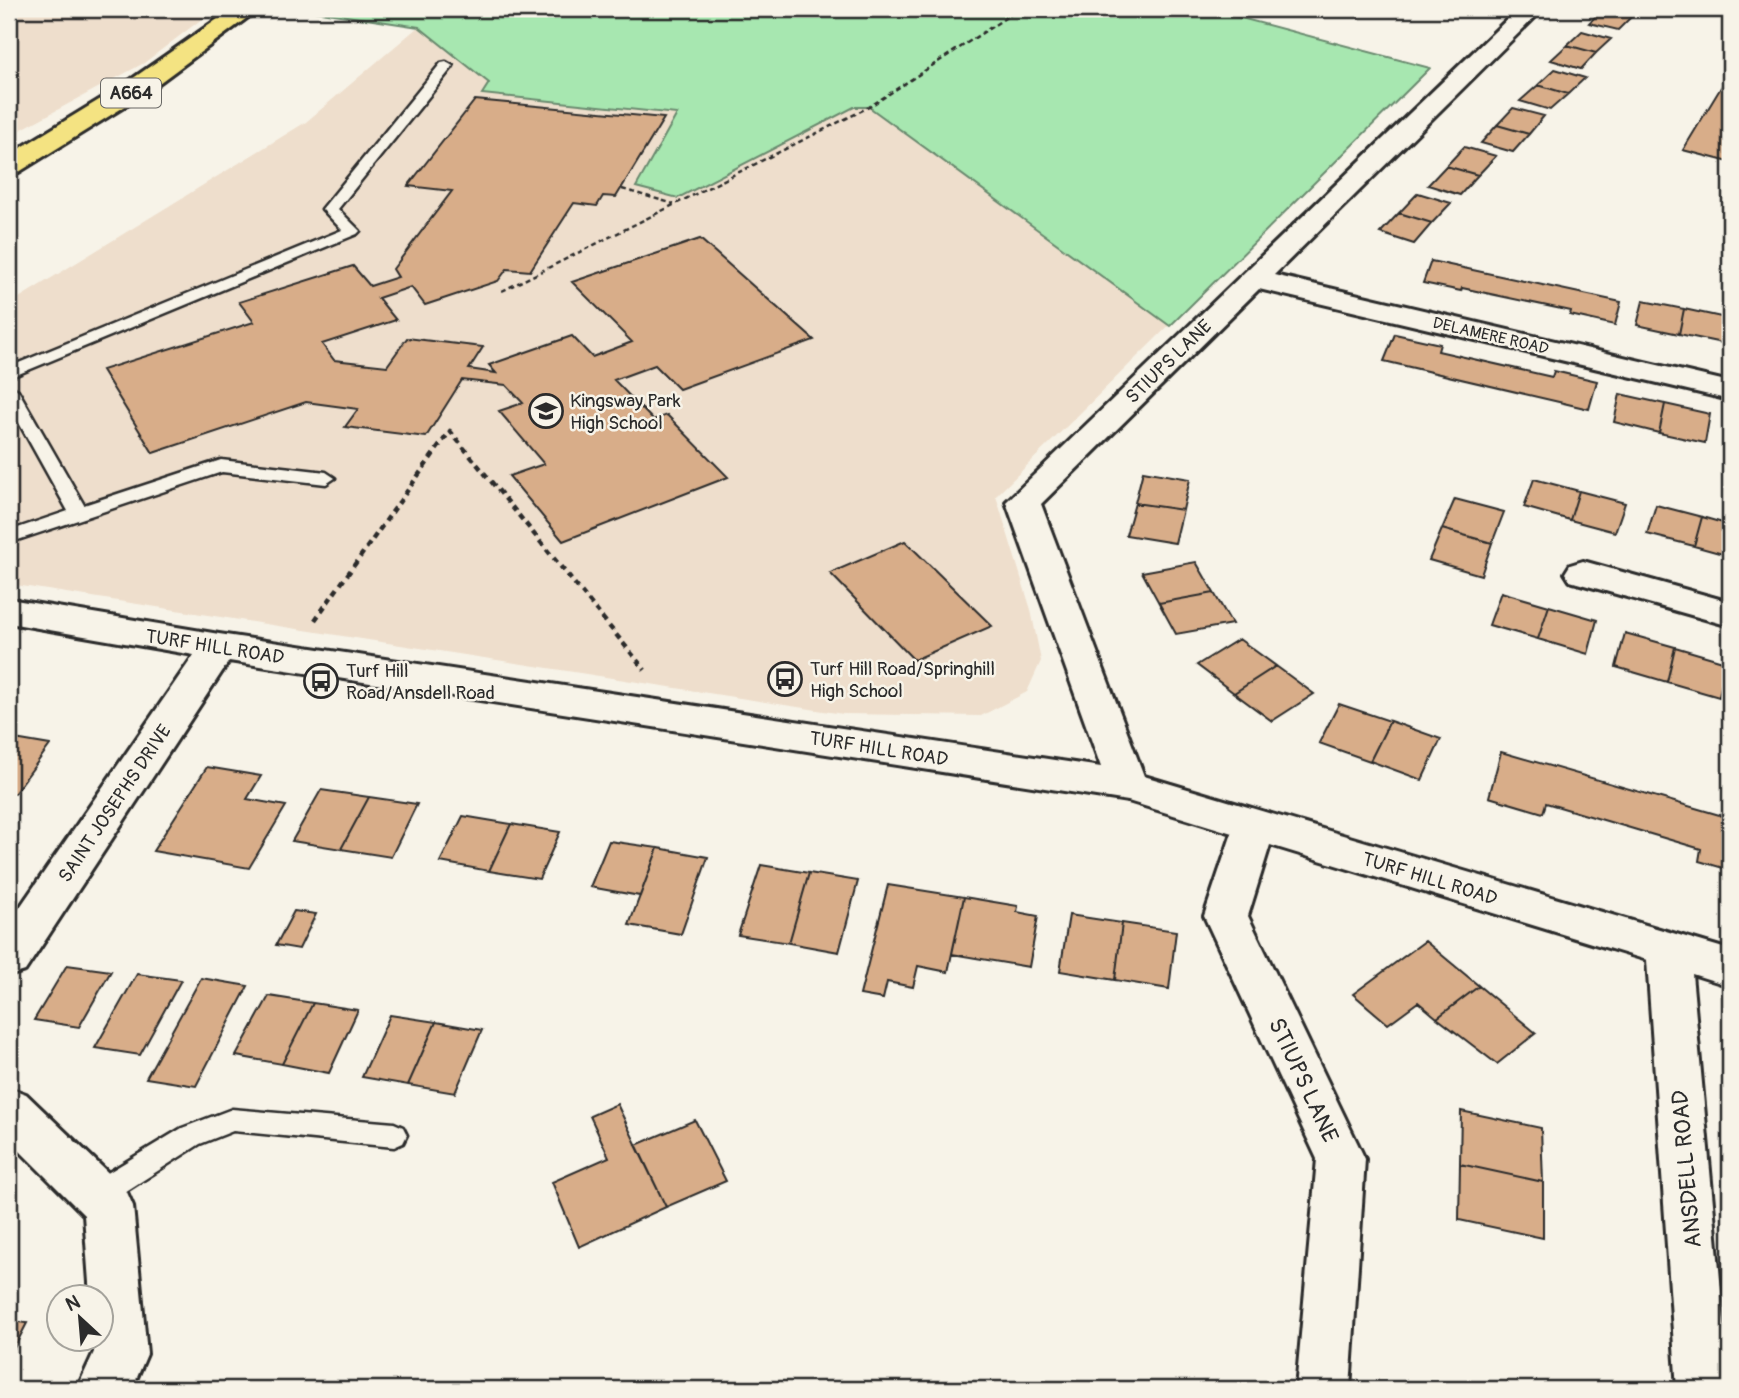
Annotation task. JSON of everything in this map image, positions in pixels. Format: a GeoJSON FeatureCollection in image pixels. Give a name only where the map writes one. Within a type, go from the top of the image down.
{"type":"FeatureCollection","features":[{"type":"Feature","properties":{"kind":"highway","name":"A664"},"geometry":{"type":"LineString","coordinates":[[9,166],[74,130],[149,81],[247,9]]}},
{"type":"Feature","properties":{"kind":"street","name":"STIUPS LANE"},"geometry":{"type":"LineString","coordinates":[[1128,786],[1023,502],[1531,9]]}},
{"type":"Feature","properties":{"kind":"street","name":"DELAMERE ROAD"},"geometry":{"type":"LineString","coordinates":[[1252,279],[1730,391]]}},
{"type":"Feature","properties":{"kind":"street"},"geometry":{"type":"LineString","coordinates":[[1583,573],[1730,614]]}},
{"type":"Feature","properties":{"kind":"street","name":"TURF HILL ROAD"},"geometry":{"type":"LineString","coordinates":[[9,611],[219,648],[1128,786],[1730,968]]}},
{"type":"Feature","properties":{"kind":"street","name":"SAINT JOSEPHS DRIVE"},"geometry":{"type":"LineString","coordinates":[[9,958],[219,648]]}},
{"type":"Feature","properties":{"kind":"street","name":"STIUPS LANE"},"geometry":{"type":"LineString","coordinates":[[1255,825],[1226,916],[1341,1159],[1323,1389]]}},
{"type":"Feature","properties":{"kind":"street","name":"ANSDELL ROAD"},"geometry":{"type":"LineString","coordinates":[[1668,950],[1704,1389]]}},
{"type":"Feature","properties":{"kind":"street"},"geometry":{"type":"LineString","coordinates":[[9,1109],[108,1206],[121,1354],[104,1389]]}},
{"type":"Feature","properties":{"kind":"lane"},"geometry":{"type":"LineString","coordinates":[[9,373],[352,230],[330,209],[446,66]]}},
{"type":"Feature","properties":{"kind":"lane"},"geometry":{"type":"LineString","coordinates":[[9,390],[79,513]]}},
{"type":"Feature","properties":{"kind":"lane"},"geometry":{"type":"LineString","coordinates":[[9,537],[221,466],[326,478]]}},
{"type":"Feature","properties":{"kind":"lane"},"geometry":{"type":"LineString","coordinates":[[96,1195],[191,1136],[232,1120],[394,1135]]}},
{"type":"Feature","properties":{"kind":"path"},"geometry":{"type":"LineString","coordinates":[[502,291],[869,107],[1019,9]]}},
{"type":"Feature","properties":{"kind":"path"},"geometry":{"type":"LineString","coordinates":[[622,188],[676,204]]}},
{"type":"Feature","properties":{"kind":"path"},"geometry":{"type":"LineString","coordinates":[[288,658],[450,431],[681,718]]}},
{"type":"Feature","properties":{"kind":"shaded area"},"geometry":{"type":"Polygon","coordinates":[[[9,9],[215,9],[144,63],[9,136],[9,9]]]}},
{"type":"Feature","properties":{"kind":"shaded area","name":"Kingsway Park High School"},"geometry":{"type":"Polygon","coordinates":[[[1207,9],[1430,68],[996,496],[1031,610],[1041,661],[1027,692],[981,716],[843,714],[9,584],[9,304],[306,122],[418,27],[313,11],[1207,9]]]}},
{"type":"Feature","properties":{"kind":"green space"},"geometry":{"type":"Polygon","coordinates":[[[1207,9],[1430,68],[1170,326],[869,107],[854,107],[678,198],[636,187],[677,114],[482,94],[489,83],[419,27],[313,11],[1207,9]]]}},
{"type":"Feature","properties":{"kind":"building"},"geometry":{"type":"Polygon","coordinates":[[[1603,9],[1632,16],[1618,30],[1589,23],[1603,9]]]}},
{"type":"Feature","properties":{"kind":"building"},"geometry":{"type":"Polygon","coordinates":[[[1605,9],[1640,9],[1632,16],[1605,9]]]}},
{"type":"Feature","properties":{"kind":"building"},"geometry":{"type":"Polygon","coordinates":[[[1582,31],[1611,39],[1596,53],[1567,45],[1582,31]]]}},
{"type":"Feature","properties":{"kind":"building"},"geometry":{"type":"Polygon","coordinates":[[[1567,45],[1596,53],[1581,69],[1551,60],[1567,45]]]}},
{"type":"Feature","properties":{"kind":"building"},"geometry":{"type":"Polygon","coordinates":[[[1555,69],[1585,78],[1568,94],[1538,85],[1555,69]]]}},
{"type":"Feature","properties":{"kind":"building"},"geometry":{"type":"Polygon","coordinates":[[[1723,84],[1730,85],[1730,139],[1727,145],[1730,145],[1729,162],[1683,150],[1723,84]]]}},
{"type":"Feature","properties":{"kind":"building"},"geometry":{"type":"Polygon","coordinates":[[[1538,85],[1568,94],[1550,110],[1520,101],[1538,85]]]}},
{"type":"Feature","properties":{"kind":"building"},"geometry":{"type":"Polygon","coordinates":[[[475,100],[664,118],[616,197],[603,196],[597,206],[574,203],[530,271],[507,269],[498,281],[425,305],[411,287],[378,298],[396,320],[322,344],[334,360],[387,366],[407,338],[483,347],[469,369],[496,373],[489,365],[572,336],[592,357],[632,342],[572,282],[700,239],[814,340],[679,389],[655,365],[614,380],[653,420],[667,415],[728,477],[563,541],[509,476],[544,464],[499,411],[523,403],[506,385],[462,380],[426,437],[345,427],[358,409],[306,402],[153,453],[102,370],[254,322],[239,302],[353,266],[370,286],[398,277],[393,269],[452,191],[408,186],[475,100]]]}},
{"type":"Feature","properties":{"kind":"building"},"geometry":{"type":"Polygon","coordinates":[[[1513,108],[1544,116],[1529,134],[1497,125],[1513,108]]]}},
{"type":"Feature","properties":{"kind":"building"},"geometry":{"type":"Polygon","coordinates":[[[1497,125],[1529,134],[1513,152],[1481,143],[1497,125]]]}},
{"type":"Feature","properties":{"kind":"building"},"geometry":{"type":"Polygon","coordinates":[[[1464,147],[1496,156],[1478,175],[1446,166],[1464,147]]]}},
{"type":"Feature","properties":{"kind":"building"},"geometry":{"type":"Polygon","coordinates":[[[1446,166],[1478,175],[1460,195],[1428,185],[1446,166]]]}},
{"type":"Feature","properties":{"kind":"building"},"geometry":{"type":"Polygon","coordinates":[[[1418,193],[1451,203],[1432,223],[1399,213],[1418,193]]]}},
{"type":"Feature","properties":{"kind":"building"},"geometry":{"type":"Polygon","coordinates":[[[1399,213],[1432,223],[1414,244],[1380,233],[1399,213]]]}},
{"type":"Feature","properties":{"kind":"building"},"geometry":{"type":"Polygon","coordinates":[[[1431,261],[1621,302],[1615,325],[1570,315],[1571,311],[1462,288],[1461,291],[1423,283],[1431,261]]]}},
{"type":"Feature","properties":{"kind":"building"},"geometry":{"type":"Polygon","coordinates":[[[1643,301],[1684,309],[1679,334],[1637,325],[1643,301]]]}},
{"type":"Feature","properties":{"kind":"building"},"geometry":{"type":"Polygon","coordinates":[[[1684,309],[1726,318],[1722,343],[1679,334],[1684,309]]]}},
{"type":"Feature","properties":{"kind":"building"},"geometry":{"type":"Polygon","coordinates":[[[1395,334],[1440,344],[1438,351],[1552,377],[1554,371],[1597,381],[1589,409],[1384,361],[1395,334]]]}},
{"type":"Feature","properties":{"kind":"building"},"geometry":{"type":"Polygon","coordinates":[[[1620,394],[1665,404],[1659,433],[1614,422],[1620,394]]]}},
{"type":"Feature","properties":{"kind":"building"},"geometry":{"type":"Polygon","coordinates":[[[1665,404],[1710,414],[1705,443],[1659,433],[1665,404]]]}},
{"type":"Feature","properties":{"kind":"building"},"geometry":{"type":"Polygon","coordinates":[[[1143,471],[1190,479],[1183,510],[1135,503],[1143,471]]]}},
{"type":"Feature","properties":{"kind":"building"},"geometry":{"type":"Polygon","coordinates":[[[1534,479],[1579,491],[1570,520],[1524,507],[1534,479]]]}},
{"type":"Feature","properties":{"kind":"building"},"geometry":{"type":"Polygon","coordinates":[[[1579,491],[1625,503],[1615,532],[1570,520],[1579,491]]]}},
{"type":"Feature","properties":{"kind":"building"},"geometry":{"type":"Polygon","coordinates":[[[1455,499],[1504,512],[1492,543],[1442,529],[1455,499]]]}},
{"type":"Feature","properties":{"kind":"building"},"geometry":{"type":"Polygon","coordinates":[[[1135,503],[1183,510],[1175,543],[1126,535],[1135,503]]]}},
{"type":"Feature","properties":{"kind":"building"},"geometry":{"type":"Polygon","coordinates":[[[1656,505],[1702,517],[1694,546],[1647,534],[1656,505]]]}},
{"type":"Feature","properties":{"kind":"building"},"geometry":{"type":"Polygon","coordinates":[[[1702,517],[1730,525],[1730,556],[1694,546],[1702,517]]]}},
{"type":"Feature","properties":{"kind":"building"},"geometry":{"type":"Polygon","coordinates":[[[1442,529],[1492,543],[1481,575],[1429,560],[1442,529]]]}},
{"type":"Feature","properties":{"kind":"building"},"geometry":{"type":"Polygon","coordinates":[[[905,541],[992,626],[914,660],[830,573],[905,541]]]}},
{"type":"Feature","properties":{"kind":"building"},"geometry":{"type":"Polygon","coordinates":[[[1196,562],[1214,593],[1159,603],[1142,572],[1196,562]]]}},
{"type":"Feature","properties":{"kind":"building"},"geometry":{"type":"Polygon","coordinates":[[[1501,592],[1549,606],[1538,639],[1489,625],[1501,592]]]}},
{"type":"Feature","properties":{"kind":"building"},"geometry":{"type":"Polygon","coordinates":[[[1214,593],[1232,624],[1176,634],[1159,603],[1214,593]]]}},
{"type":"Feature","properties":{"kind":"building"},"geometry":{"type":"Polygon","coordinates":[[[1549,606],[1597,620],[1588,654],[1538,639],[1549,606]]]}},
{"type":"Feature","properties":{"kind":"building"},"geometry":{"type":"Polygon","coordinates":[[[1625,633],[1675,647],[1667,682],[1616,667],[1625,633]]]}},
{"type":"Feature","properties":{"kind":"building"},"geometry":{"type":"Polygon","coordinates":[[[1239,639],[1276,666],[1234,693],[1197,665],[1239,639]]]}},
{"type":"Feature","properties":{"kind":"building"},"geometry":{"type":"Polygon","coordinates":[[[1675,647],[1726,662],[1719,697],[1667,682],[1675,647]]]}},
{"type":"Feature","properties":{"kind":"building"},"geometry":{"type":"Polygon","coordinates":[[[1276,666],[1314,694],[1272,721],[1234,693],[1276,666]]]}},
{"type":"Feature","properties":{"kind":"building"},"geometry":{"type":"Polygon","coordinates":[[[1339,704],[1390,721],[1370,761],[1319,743],[1339,704]]]}},
{"type":"Feature","properties":{"kind":"building"},"geometry":{"type":"Polygon","coordinates":[[[1390,721],[1441,739],[1422,780],[1370,761],[1390,721]]]}},
{"type":"Feature","properties":{"kind":"building"},"geometry":{"type":"Polygon","coordinates":[[[9,738],[50,745],[14,794],[9,793],[9,738]]]}},
{"type":"Feature","properties":{"kind":"building"},"geometry":{"type":"Polygon","coordinates":[[[1501,752],[1730,818],[1730,870],[1699,861],[1701,849],[1546,803],[1543,813],[1489,797],[1501,752]]]}},
{"type":"Feature","properties":{"kind":"building"},"geometry":{"type":"Polygon","coordinates":[[[207,767],[261,776],[247,799],[286,806],[249,868],[153,851],[207,767]]]}},
{"type":"Feature","properties":{"kind":"building"},"geometry":{"type":"Polygon","coordinates":[[[321,790],[369,797],[341,849],[292,841],[321,790]]]}},
{"type":"Feature","properties":{"kind":"building"},"geometry":{"type":"Polygon","coordinates":[[[369,797],[417,804],[391,857],[341,849],[369,797]]]}},
{"type":"Feature","properties":{"kind":"building"},"geometry":{"type":"Polygon","coordinates":[[[463,816],[511,824],[489,871],[440,862],[463,816]]]}},
{"type":"Feature","properties":{"kind":"building"},"geometry":{"type":"Polygon","coordinates":[[[511,824],[560,832],[539,879],[489,871],[511,824]]]}},
{"type":"Feature","properties":{"kind":"building"},"geometry":{"type":"Polygon","coordinates":[[[609,841],[658,848],[640,896],[590,887],[609,841]]]}},
{"type":"Feature","properties":{"kind":"building"},"geometry":{"type":"Polygon","coordinates":[[[658,848],[708,857],[681,934],[629,925],[658,848]]]}},
{"type":"Feature","properties":{"kind":"building"},"geometry":{"type":"Polygon","coordinates":[[[761,865],[809,873],[789,943],[738,935],[761,865]]]}},
{"type":"Feature","properties":{"kind":"building"},"geometry":{"type":"Polygon","coordinates":[[[809,873],[858,881],[839,952],[789,943],[809,873]]]}},
{"type":"Feature","properties":{"kind":"building"},"geometry":{"type":"Polygon","coordinates":[[[888,885],[964,897],[948,972],[918,966],[913,987],[887,982],[883,999],[860,995],[888,885]]]}},
{"type":"Feature","properties":{"kind":"building"},"geometry":{"type":"Polygon","coordinates":[[[964,897],[1018,906],[1017,912],[1038,916],[1029,967],[952,954],[964,897]]]}},
{"type":"Feature","properties":{"kind":"building"},"geometry":{"type":"Polygon","coordinates":[[[294,911],[316,914],[299,949],[276,945],[294,911]]]}},
{"type":"Feature","properties":{"kind":"building"},"geometry":{"type":"Polygon","coordinates":[[[1069,915],[1122,923],[1115,980],[1060,971],[1069,915]]]}},
{"type":"Feature","properties":{"kind":"building"},"geometry":{"type":"Polygon","coordinates":[[[1122,923],[1176,931],[1169,989],[1115,980],[1122,923]]]}},
{"type":"Feature","properties":{"kind":"building"},"geometry":{"type":"Polygon","coordinates":[[[1425,941],[1479,986],[1437,1018],[1418,1002],[1388,1024],[1353,994],[1425,941]]]}},
{"type":"Feature","properties":{"kind":"building"},"geometry":{"type":"Polygon","coordinates":[[[67,965],[111,971],[79,1027],[34,1020],[67,965]]]}},
{"type":"Feature","properties":{"kind":"building"},"geometry":{"type":"Polygon","coordinates":[[[137,974],[181,980],[140,1055],[95,1048],[137,974]]]}},
{"type":"Feature","properties":{"kind":"building"},"geometry":{"type":"Polygon","coordinates":[[[201,978],[248,986],[196,1086],[146,1078],[201,978]]]}},
{"type":"Feature","properties":{"kind":"building"},"geometry":{"type":"Polygon","coordinates":[[[1479,986],[1536,1033],[1497,1064],[1437,1018],[1479,986]]]}},
{"type":"Feature","properties":{"kind":"building"},"geometry":{"type":"Polygon","coordinates":[[[269,996],[313,1003],[282,1064],[236,1056],[269,996]]]}},
{"type":"Feature","properties":{"kind":"building"},"geometry":{"type":"Polygon","coordinates":[[[313,1003],[358,1010],[329,1073],[282,1064],[313,1003]]]}},
{"type":"Feature","properties":{"kind":"building"},"geometry":{"type":"Polygon","coordinates":[[[390,1015],[436,1022],[408,1085],[362,1077],[390,1015]]]}},
{"type":"Feature","properties":{"kind":"building"},"geometry":{"type":"Polygon","coordinates":[[[436,1022],[482,1030],[455,1093],[408,1085],[436,1022]]]}},
{"type":"Feature","properties":{"kind":"building"},"geometry":{"type":"Polygon","coordinates":[[[617,1104],[666,1207],[579,1247],[552,1182],[609,1157],[590,1116],[617,1104]]]}},
{"type":"Feature","properties":{"kind":"building"},"geometry":{"type":"Polygon","coordinates":[[[1461,1111],[1541,1128],[1543,1182],[1460,1164],[1461,1111]]]}},
{"type":"Feature","properties":{"kind":"building"},"geometry":{"type":"Polygon","coordinates":[[[695,1120],[726,1181],[666,1207],[636,1145],[695,1120]]]}},
{"type":"Feature","properties":{"kind":"building"},"geometry":{"type":"Polygon","coordinates":[[[1460,1164],[1543,1182],[1543,1238],[1459,1220],[1460,1164]]]}},
{"type":"Feature","properties":{"kind":"building"},"geometry":{"type":"Polygon","coordinates":[[[9,1321],[27,1323],[9,1358],[9,1321]]]}},
{"type":"Feature","properties":{"kind":"place","name":"Kingsway Park High School"},"geometry":{"type":"Point","coordinates":[546,411]}},
{"type":"Feature","properties":{"kind":"place","name":"Turf Hill Road/Springhill High School"},"geometry":{"type":"Point","coordinates":[785,679]}},
{"type":"Feature","properties":{"kind":"place","name":"Turf Hill Road/Ansdell Road"},"geometry":{"type":"Point","coordinates":[321,681]}}]}
